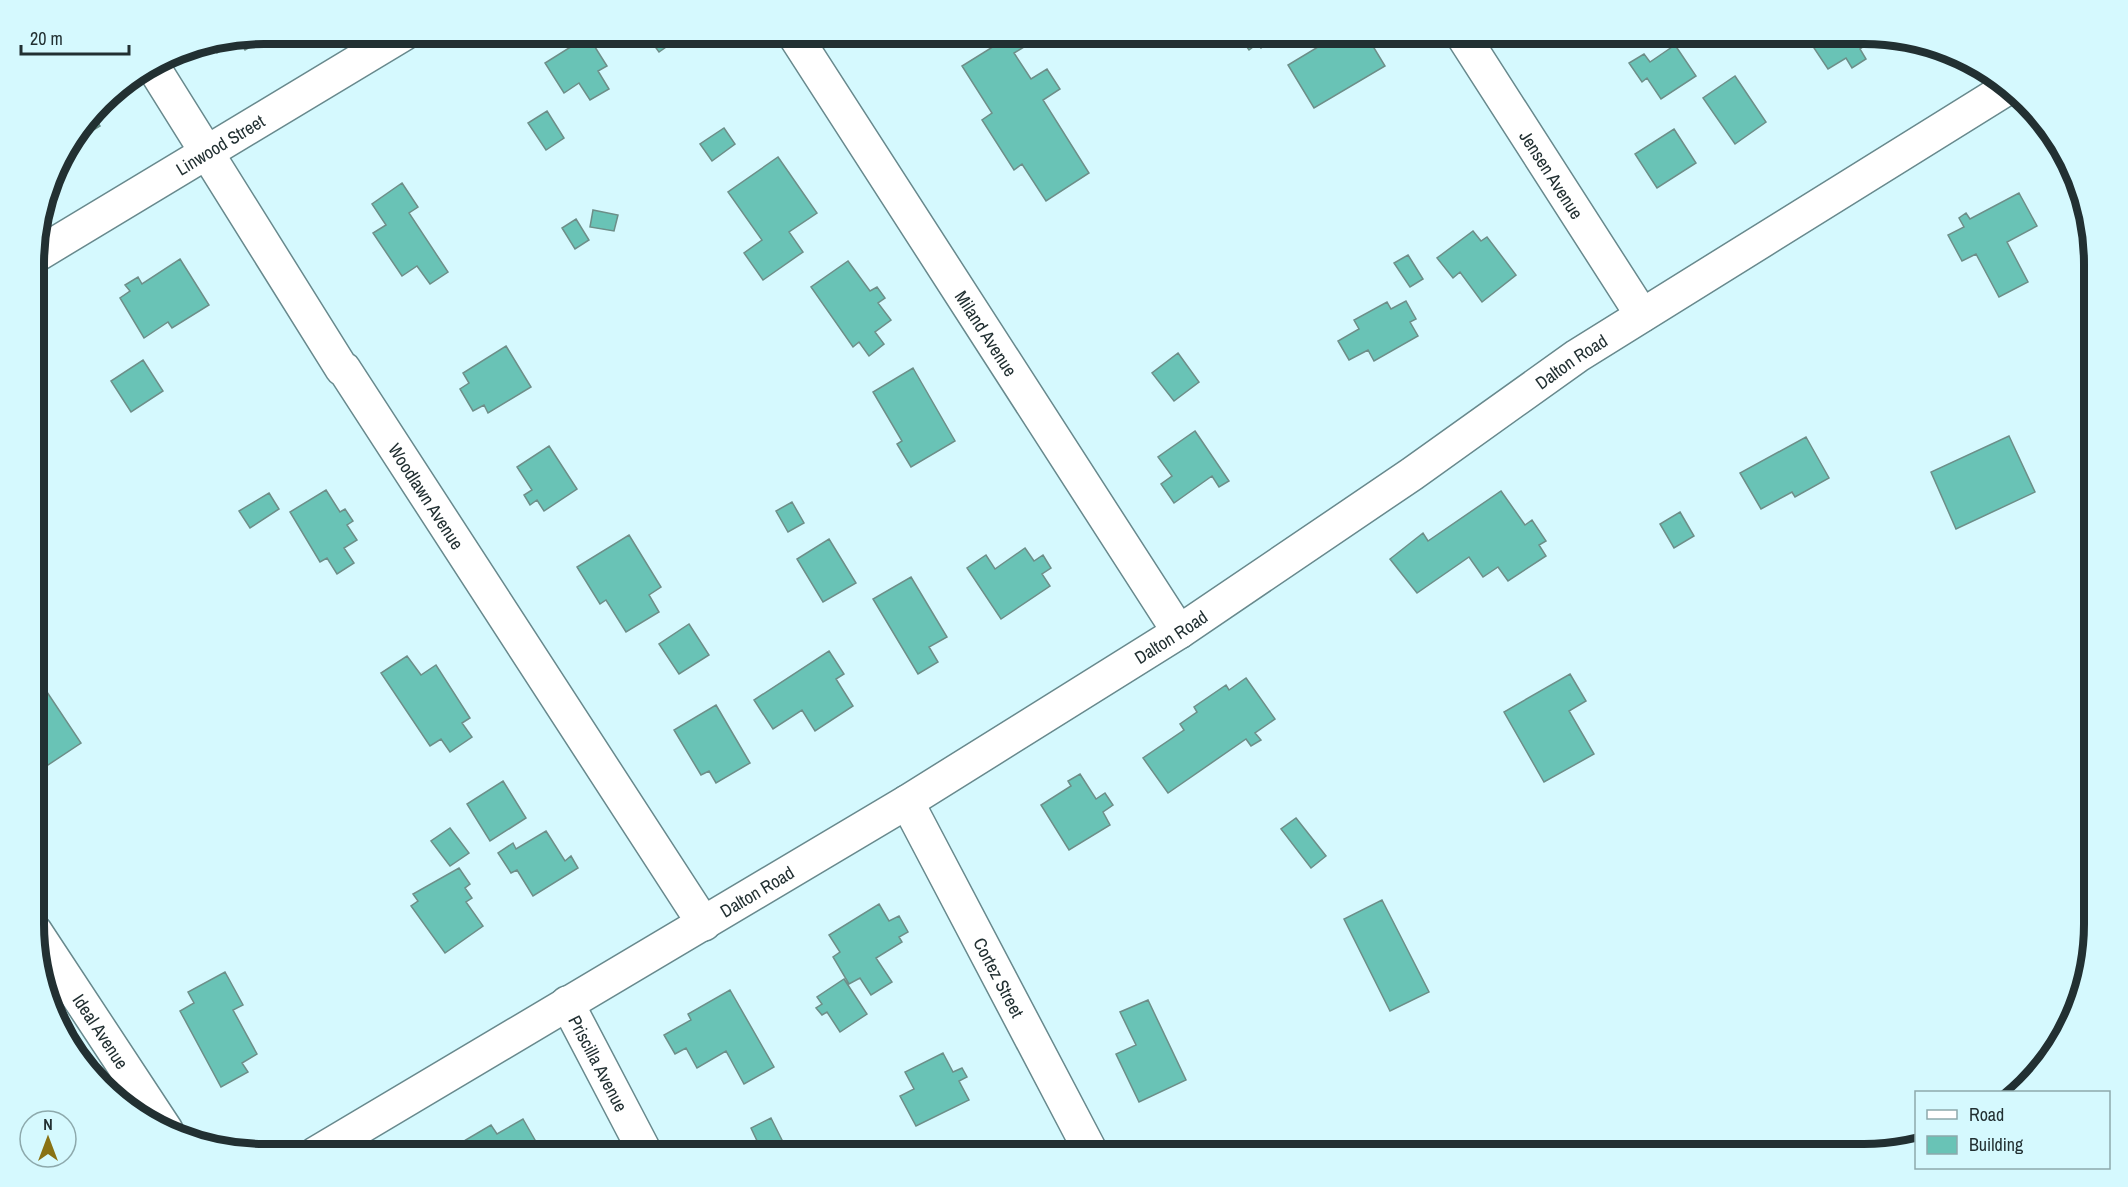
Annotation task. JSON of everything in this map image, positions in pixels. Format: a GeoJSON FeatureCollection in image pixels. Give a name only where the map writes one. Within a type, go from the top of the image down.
{"type":"FeatureCollection","features":[{"type":"Feature","properties":{"kind":"street","name":"Linwood Street"},"geometry":{"type":"LineString","coordinates":[[44,251],[387,44]]}},
{"type":"Feature","properties":{"kind":"street","name":"Miland Avenue"},"geometry":{"type":"LineString","coordinates":[[800,44],[1179,632]]}},
{"type":"Feature","properties":{"kind":"street","name":"Jensen Avenue"},"geometry":{"type":"LineString","coordinates":[[1468,44],[1642,315]]}},
{"type":"Feature","properties":{"kind":"street","name":"Woodlawn Avenue"},"geometry":{"type":"LineString","coordinates":[[156,71],[342,369],[704,924]]}},
{"type":"Feature","properties":{"kind":"street","name":"Dalton Road"},"geometry":{"type":"LineString","coordinates":[[332,1144],[907,802],[1179,632],[1412,474],[1577,356],[2001,91]]}},
{"type":"Feature","properties":{"kind":"street","name":"Cortez Street"},"geometry":{"type":"LineString","coordinates":[[907,802],[1087,1144]]}},
{"type":"Feature","properties":{"kind":"street","name":"Ideal Avenue"},"geometry":{"type":"LineString","coordinates":[[45,945],[157,1116]]}},
{"type":"Feature","properties":{"kind":"street","name":"Priscilla Avenue"},"geometry":{"type":"LineString","coordinates":[[567,1003],[641,1144]]}},
{"type":"Feature","properties":{"kind":"building"},"geometry":{"type":"Polygon","coordinates":[[[256,44],[245,50],[242,45],[256,44]]]}},
{"type":"Feature","properties":{"kind":"building"},"geometry":{"type":"Polygon","coordinates":[[[575,44],[593,44],[607,66],[598,71],[609,89],[590,100],[579,83],[564,93],[545,63],[575,44]]]}},
{"type":"Feature","properties":{"kind":"building"},"geometry":{"type":"Polygon","coordinates":[[[653,44],[670,44],[659,52],[653,44]]]}},
{"type":"Feature","properties":{"kind":"building"},"geometry":{"type":"Polygon","coordinates":[[[997,44],[1022,44],[1024,47],[1014,53],[1031,79],[1047,69],[1060,89],[1043,100],[1089,173],[1046,201],[1022,164],[1014,170],[982,120],[992,113],[962,66],[997,44]]]}},
{"type":"Feature","properties":{"kind":"building"},"geometry":{"type":"Polygon","coordinates":[[[1245,44],[1257,44],[1249,50],[1245,44]]]}},
{"type":"Feature","properties":{"kind":"building"},"geometry":{"type":"Polygon","coordinates":[[[1323,44],[1372,44],[1385,66],[1314,108],[1288,65],[1323,44]]]}},
{"type":"Feature","properties":{"kind":"building"},"geometry":{"type":"Polygon","coordinates":[[[1811,44],[1868,44],[1860,49],[1866,59],[1852,68],[1846,58],[1828,69],[1811,44]]]}},
{"type":"Feature","properties":{"kind":"building"},"geometry":{"type":"Polygon","coordinates":[[[1675,45],[1696,76],[1661,99],[1647,78],[1642,82],[1629,63],[1644,54],[1650,62],[1675,45]]]}},
{"type":"Feature","properties":{"kind":"building"},"geometry":{"type":"Polygon","coordinates":[[[228,46],[217,53],[215,49],[228,46]]]}},
{"type":"Feature","properties":{"kind":"building"},"geometry":{"type":"Polygon","coordinates":[[[1735,76],[1766,122],[1735,144],[1703,98],[1735,76]]]}},
{"type":"Feature","properties":{"kind":"building"},"geometry":{"type":"Polygon","coordinates":[[[547,111],[564,138],[546,150],[528,123],[547,111]]]}},
{"type":"Feature","properties":{"kind":"building"},"geometry":{"type":"Polygon","coordinates":[[[96,120],[100,126],[85,135],[96,120]]]}},
{"type":"Feature","properties":{"kind":"building"},"geometry":{"type":"Polygon","coordinates":[[[724,128],[735,144],[712,161],[700,144],[724,128]]]}},
{"type":"Feature","properties":{"kind":"building"},"geometry":{"type":"Polygon","coordinates":[[[1674,129],[1696,163],[1657,188],[1635,154],[1674,129]]]}},
{"type":"Feature","properties":{"kind":"building"},"geometry":{"type":"Polygon","coordinates":[[[778,157],[817,213],[789,232],[803,252],[763,280],[744,253],[762,240],[728,192],[778,157]]]}},
{"type":"Feature","properties":{"kind":"building"},"geometry":{"type":"Polygon","coordinates":[[[402,183],[418,207],[409,213],[448,272],[430,284],[417,266],[402,276],[373,233],[386,225],[372,204],[402,183]]]}},
{"type":"Feature","properties":{"kind":"building"},"geometry":{"type":"Polygon","coordinates":[[[2019,193],[2037,226],[2007,242],[2028,282],[1999,297],[1976,254],[1962,261],[1948,235],[1964,227],[1959,218],[1966,213],[1970,219],[2019,193]]]}},
{"type":"Feature","properties":{"kind":"building"},"geometry":{"type":"Polygon","coordinates":[[[593,210],[618,215],[614,231],[590,227],[593,210]]]}},
{"type":"Feature","properties":{"kind":"building"},"geometry":{"type":"Polygon","coordinates":[[[576,219],[589,240],[575,249],[562,228],[576,219]]]}},
{"type":"Feature","properties":{"kind":"building"},"geometry":{"type":"Polygon","coordinates":[[[1473,231],[1481,241],[1487,237],[1516,275],[1482,302],[1460,272],[1453,278],[1437,258],[1473,231]]]}},
{"type":"Feature","properties":{"kind":"building"},"geometry":{"type":"Polygon","coordinates":[[[1408,255],[1423,279],[1410,287],[1394,263],[1408,255]]]}},
{"type":"Feature","properties":{"kind":"building"},"geometry":{"type":"Polygon","coordinates":[[[180,259],[209,305],[172,328],[168,322],[144,338],[120,298],[130,291],[125,285],[138,277],[142,284],[180,259]]]}},
{"type":"Feature","properties":{"kind":"building"},"geometry":{"type":"Polygon","coordinates":[[[848,261],[870,291],[877,287],[885,298],[878,303],[891,320],[875,332],[884,344],[869,356],[859,342],[853,347],[811,287],[848,261]]]}},
{"type":"Feature","properties":{"kind":"building"},"geometry":{"type":"Polygon","coordinates":[[[1406,301],[1416,319],[1410,322],[1418,336],[1374,361],[1368,350],[1349,360],[1338,341],[1359,329],[1354,320],[1387,302],[1391,309],[1406,301]]]}},
{"type":"Feature","properties":{"kind":"building"},"geometry":{"type":"Polygon","coordinates":[[[506,346],[531,387],[488,413],[484,405],[473,411],[460,389],[469,383],[463,373],[506,346]]]}},
{"type":"Feature","properties":{"kind":"building"},"geometry":{"type":"Polygon","coordinates":[[[1178,353],[1199,382],[1174,401],[1152,373],[1178,353]]]}},
{"type":"Feature","properties":{"kind":"building"},"geometry":{"type":"Polygon","coordinates":[[[143,360],[163,391],[131,412],[111,381],[143,360]]]}},
{"type":"Feature","properties":{"kind":"building"},"geometry":{"type":"Polygon","coordinates":[[[913,368],[955,441],[911,467],[897,444],[902,441],[873,392],[913,368]]]}},
{"type":"Feature","properties":{"kind":"building"},"geometry":{"type":"Polygon","coordinates":[[[1195,431],[1229,481],[1219,487],[1212,476],[1174,503],[1161,484],[1172,476],[1158,457],[1195,431]]]}},
{"type":"Feature","properties":{"kind":"building"},"geometry":{"type":"Polygon","coordinates":[[[2009,436],[2035,492],[1956,529],[1931,472],[2009,436]]]}},
{"type":"Feature","properties":{"kind":"building"},"geometry":{"type":"Polygon","coordinates":[[[1806,437],[1829,478],[1795,497],[1792,492],[1761,509],[1740,473],[1806,437]]]}},
{"type":"Feature","properties":{"kind":"building"},"geometry":{"type":"Polygon","coordinates":[[[549,446],[577,489],[544,511],[537,500],[530,505],[524,495],[532,490],[517,467],[549,446]]]}},
{"type":"Feature","properties":{"kind":"building"},"geometry":{"type":"Polygon","coordinates":[[[326,490],[340,512],[345,509],[353,521],[347,525],[357,540],[344,548],[354,563],[337,574],[327,558],[320,562],[290,512],[326,490]]]}},
{"type":"Feature","properties":{"kind":"building"},"geometry":{"type":"Polygon","coordinates":[[[1501,491],[1525,525],[1532,520],[1546,541],[1539,545],[1546,556],[1508,581],[1498,567],[1483,577],[1469,557],[1417,593],[1390,559],[1423,533],[1428,541],[1501,491]]]}},
{"type":"Feature","properties":{"kind":"building"},"geometry":{"type":"Polygon","coordinates":[[[269,493],[279,509],[250,528],[239,511],[269,493]]]}},
{"type":"Feature","properties":{"kind":"building"},"geometry":{"type":"Polygon","coordinates":[[[792,502],[804,523],[788,532],[776,511],[792,502]]]}},
{"type":"Feature","properties":{"kind":"building"},"geometry":{"type":"Polygon","coordinates":[[[1680,512],[1694,536],[1674,548],[1660,524],[1680,512]]]}},
{"type":"Feature","properties":{"kind":"building"},"geometry":{"type":"Polygon","coordinates":[[[629,535],[661,587],[649,595],[659,612],[626,632],[606,600],[600,604],[577,567],[629,535]]]}},
{"type":"Feature","properties":{"kind":"building"},"geometry":{"type":"Polygon","coordinates":[[[829,539],[856,583],[823,602],[797,559],[829,539]]]}},
{"type":"Feature","properties":{"kind":"building"},"geometry":{"type":"Polygon","coordinates":[[[1025,548],[1034,561],[1043,555],[1051,568],[1042,574],[1050,586],[1001,619],[967,568],[986,555],[995,569],[1025,548]]]}},
{"type":"Feature","properties":{"kind":"building"},"geometry":{"type":"Polygon","coordinates":[[[911,577],[947,637],[929,647],[938,662],[918,674],[873,599],[911,577]]]}},
{"type":"Feature","properties":{"kind":"building"},"geometry":{"type":"Polygon","coordinates":[[[689,624],[709,655],[679,674],[659,644],[689,624]]]}},
{"type":"Feature","properties":{"kind":"building"},"geometry":{"type":"Polygon","coordinates":[[[829,651],[844,674],[836,679],[853,706],[815,731],[802,710],[773,729],[754,700],[829,651]]]}},
{"type":"Feature","properties":{"kind":"building"},"geometry":{"type":"Polygon","coordinates":[[[407,656],[421,675],[436,665],[470,718],[462,723],[472,737],[450,752],[441,739],[430,746],[381,673],[407,656]]]}},
{"type":"Feature","properties":{"kind":"building"},"geometry":{"type":"Polygon","coordinates":[[[1570,674],[1586,701],[1569,711],[1594,754],[1544,782],[1504,712],[1570,674]]]}},
{"type":"Feature","properties":{"kind":"building"},"geometry":{"type":"Polygon","coordinates":[[[1246,678],[1275,719],[1255,733],[1261,740],[1251,746],[1246,739],[1168,793],[1143,758],[1184,730],[1180,724],[1197,712],[1194,707],[1226,685],[1229,690],[1246,678]]]}},
{"type":"Feature","properties":{"kind":"building"},"geometry":{"type":"Polygon","coordinates":[[[44,688],[81,743],[44,768],[44,688]]]}},
{"type":"Feature","properties":{"kind":"building"},"geometry":{"type":"Polygon","coordinates":[[[716,705],[750,763],[716,783],[709,771],[701,775],[674,730],[716,705]]]}},
{"type":"Feature","properties":{"kind":"building"},"geometry":{"type":"Polygon","coordinates":[[[1080,774],[1096,799],[1105,793],[1113,805],[1103,812],[1110,825],[1069,850],[1041,805],[1071,786],[1068,781],[1080,774]]]}},
{"type":"Feature","properties":{"kind":"building"},"geometry":{"type":"Polygon","coordinates":[[[503,781],[526,818],[490,841],[467,804],[503,781]]]}},
{"type":"Feature","properties":{"kind":"building"},"geometry":{"type":"Polygon","coordinates":[[[1296,818],[1326,856],[1311,868],[1281,829],[1296,818]]]}},
{"type":"Feature","properties":{"kind":"building"},"geometry":{"type":"Polygon","coordinates":[[[450,828],[469,853],[450,866],[431,841],[450,828]]]}},
{"type":"Feature","properties":{"kind":"building"},"geometry":{"type":"Polygon","coordinates":[[[546,831],[565,861],[571,856],[578,868],[533,896],[517,870],[511,873],[498,853],[513,843],[516,849],[546,831]]]}},
{"type":"Feature","properties":{"kind":"building"},"geometry":{"type":"Polygon","coordinates":[[[459,868],[470,884],[465,888],[472,898],[466,902],[483,926],[445,953],[411,906],[418,901],[413,894],[459,868]]]}},
{"type":"Feature","properties":{"kind":"building"},"geometry":{"type":"Polygon","coordinates":[[[1382,900],[1429,992],[1390,1011],[1344,919],[1382,900]]]}},
{"type":"Feature","properties":{"kind":"building"},"geometry":{"type":"Polygon","coordinates":[[[879,904],[889,921],[899,916],[908,932],[899,937],[902,942],[876,958],[892,982],[871,995],[860,978],[849,984],[833,957],[840,952],[829,935],[879,904]]]}},
{"type":"Feature","properties":{"kind":"building"},"geometry":{"type":"Polygon","coordinates":[[[225,972],[243,1005],[233,1010],[257,1054],[242,1063],[248,1072],[221,1087],[180,1011],[194,1003],[188,992],[225,972]]]}},
{"type":"Feature","properties":{"kind":"building"},"geometry":{"type":"Polygon","coordinates":[[[844,979],[867,1014],[840,1032],[827,1012],[822,1015],[816,1008],[822,1004],[817,997],[844,979]]]}},
{"type":"Feature","properties":{"kind":"building"},"geometry":{"type":"Polygon","coordinates":[[[730,990],[774,1067],[744,1084],[726,1051],[697,1068],[686,1048],[675,1054],[664,1035],[691,1020],[688,1014],[730,990]]]}},
{"type":"Feature","properties":{"kind":"building"},"geometry":{"type":"Polygon","coordinates":[[[1148,1000],[1186,1080],[1139,1102],[1116,1054],[1136,1045],[1120,1012],[1148,1000]]]}},
{"type":"Feature","properties":{"kind":"building"},"geometry":{"type":"Polygon","coordinates":[[[943,1053],[953,1072],[962,1068],[967,1077],[959,1081],[969,1100],[916,1126],[900,1096],[914,1089],[905,1072],[943,1053]]]}},
{"type":"Feature","properties":{"kind":"building"},"geometry":{"type":"Polygon","coordinates":[[[771,1118],[784,1144],[759,1144],[751,1128],[771,1118]]]}},
{"type":"Feature","properties":{"kind":"building"},"geometry":{"type":"Polygon","coordinates":[[[523,1119],[537,1144],[459,1144],[491,1125],[497,1134],[523,1119]]]}}]}
